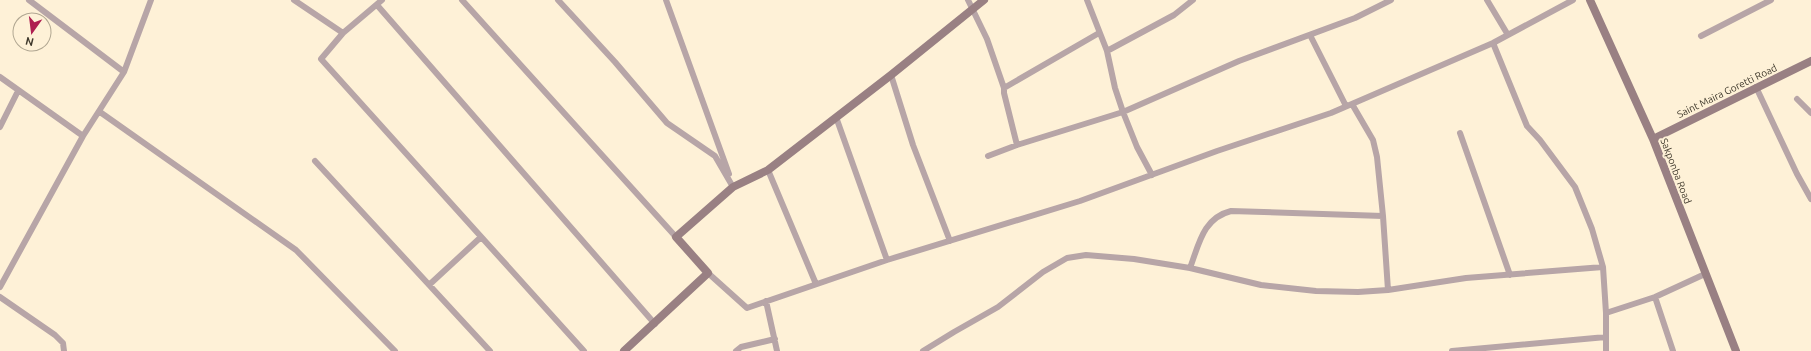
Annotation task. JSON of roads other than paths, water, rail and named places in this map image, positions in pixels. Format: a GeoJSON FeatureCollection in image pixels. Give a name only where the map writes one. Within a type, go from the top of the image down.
{"type":"FeatureCollection","features":[{"type":"Feature","properties":{"kind":"street"},"geometry":{"type":"LineString","coordinates":[[29,0],[124,72]]}},
{"type":"Feature","properties":{"kind":"street"},"geometry":{"type":"LineString","coordinates":[[0,287],[83,136],[100,112],[124,72],[152,0]]}},
{"type":"Feature","properties":{"kind":"street"},"geometry":{"type":"LineString","coordinates":[[294,0],[343,33]]}},
{"type":"Feature","properties":{"kind":"street"},"geometry":{"type":"LineString","coordinates":[[382,0],[343,33],[321,59],[584,351]]}},
{"type":"Feature","properties":{"kind":"street"},"geometry":{"type":"LineString","coordinates":[[462,0],[708,273],[748,308],[887,260],[1080,201],[1331,113],[1493,43],[1573,0]]}},
{"type":"Feature","properties":{"kind":"street"},"geometry":{"type":"LineString","coordinates":[[558,0],[615,62],[667,123],[715,156],[733,187]]}},
{"type":"Feature","properties":{"kind":"street"},"geometry":{"type":"LineString","coordinates":[[666,0],[733,187]]}},
{"type":"Feature","properties":{"kind":"street"},"geometry":{"type":"LineString","coordinates":[[968,0],[987,39],[1004,88],[1017,145]]}},
{"type":"Feature","properties":{"kind":"street"},"geometry":{"type":"LineString","coordinates":[[676,237],[733,187],[768,170],[891,75],[984,0]]}},
{"type":"Feature","properties":{"kind":"street"},"geometry":{"type":"LineString","coordinates":[[1087,0],[1107,51],[1115,88],[1123,112],[1137,147],[1152,175]]}},
{"type":"Feature","properties":{"kind":"street"},"geometry":{"type":"LineString","coordinates":[[1107,51],[1174,15],[1193,0]]}},
{"type":"Feature","properties":{"kind":"street"},"geometry":{"type":"LineString","coordinates":[[988,156],[1017,145],[1123,112],[1239,61],[1355,18],[1391,0]]}},
{"type":"Feature","properties":{"kind":"street"},"geometry":{"type":"LineString","coordinates":[[1487,0],[1508,35]]}},
{"type":"Feature","properties":{"kind":"street","name":"Sakponba Road"},"geometry":{"type":"LineString","coordinates":[[1590,0],[1653,139],[1736,351]]}},
{"type":"Feature","properties":{"kind":"street"},"geometry":{"type":"LineString","coordinates":[[1702,36],[1771,0]]}},
{"type":"Feature","properties":{"kind":"street"},"geometry":{"type":"LineString","coordinates":[[377,5],[654,324]]}},
{"type":"Feature","properties":{"kind":"street"},"geometry":{"type":"LineString","coordinates":[[1004,88],[1099,33]]}},
{"type":"Feature","properties":{"kind":"street"},"geometry":{"type":"LineString","coordinates":[[1310,35],[1349,105],[1373,140],[1377,157],[1383,216],[1388,290]]}},
{"type":"Feature","properties":{"kind":"street"},"geometry":{"type":"LineString","coordinates":[[1493,43],[1527,126],[1540,140],[1575,187],[1592,229],[1603,267],[1606,312],[1606,351]]}},
{"type":"Feature","properties":{"kind":"street","name":"Saint Maira Goretti Road"},"geometry":{"type":"LineString","coordinates":[[1653,139],[1811,61]]}},
{"type":"Feature","properties":{"kind":"street"},"geometry":{"type":"LineString","coordinates":[[891,75],[913,145],[950,241]]}},
{"type":"Feature","properties":{"kind":"street"},"geometry":{"type":"LineString","coordinates":[[0,77],[83,136]]}},
{"type":"Feature","properties":{"kind":"street"},"geometry":{"type":"LineString","coordinates":[[1756,87],[1797,174],[1811,199]]}},
{"type":"Feature","properties":{"kind":"street"},"geometry":{"type":"LineString","coordinates":[[0,127],[18,91]]}},
{"type":"Feature","properties":{"kind":"street"},"geometry":{"type":"LineString","coordinates":[[1797,99],[1811,114]]}},
{"type":"Feature","properties":{"kind":"street"},"geometry":{"type":"LineString","coordinates":[[100,112],[296,250],[394,351]]}},
{"type":"Feature","properties":{"kind":"street"},"geometry":{"type":"LineString","coordinates":[[836,117],[887,260]]}},
{"type":"Feature","properties":{"kind":"street"},"geometry":{"type":"LineString","coordinates":[[1460,134],[1510,275]]}},
{"type":"Feature","properties":{"kind":"street"},"geometry":{"type":"LineString","coordinates":[[315,161],[490,351]]}},
{"type":"Feature","properties":{"kind":"street"},"geometry":{"type":"LineString","coordinates":[[768,170],[816,284]]}},
{"type":"Feature","properties":{"kind":"street"},"geometry":{"type":"LineString","coordinates":[[1190,268],[1207,226],[1218,215],[1225,212],[1383,216]]}},
{"type":"Feature","properties":{"kind":"street"},"geometry":{"type":"LineString","coordinates":[[429,285],[481,237]]}},
{"type":"Feature","properties":{"kind":"street"},"geometry":{"type":"LineString","coordinates":[[923,351],[998,307],[1043,272],[1067,258],[1086,255],[1134,259],[1190,268],[1261,285],[1316,291],[1358,292],[1388,290],[1423,284],[1510,275],[1603,267]]}},
{"type":"Feature","properties":{"kind":"street"},"geometry":{"type":"LineString","coordinates":[[624,351],[708,273]]}},
{"type":"Feature","properties":{"kind":"street"},"geometry":{"type":"LineString","coordinates":[[1606,312],[1655,297],[1705,274]]}},
{"type":"Feature","properties":{"kind":"street"},"geometry":{"type":"LineString","coordinates":[[0,296],[55,335],[63,343],[64,351]]}},
{"type":"Feature","properties":{"kind":"street"},"geometry":{"type":"LineString","coordinates":[[1655,297],[1673,351]]}},
{"type":"Feature","properties":{"kind":"street"},"geometry":{"type":"LineString","coordinates":[[766,301],[777,351]]}},
{"type":"Feature","properties":{"kind":"street"},"geometry":{"type":"LineString","coordinates":[[1455,351],[1606,337]]}},
{"type":"Feature","properties":{"kind":"street"},"geometry":{"type":"LineString","coordinates":[[736,351],[741,347],[775,339]]}}]}
